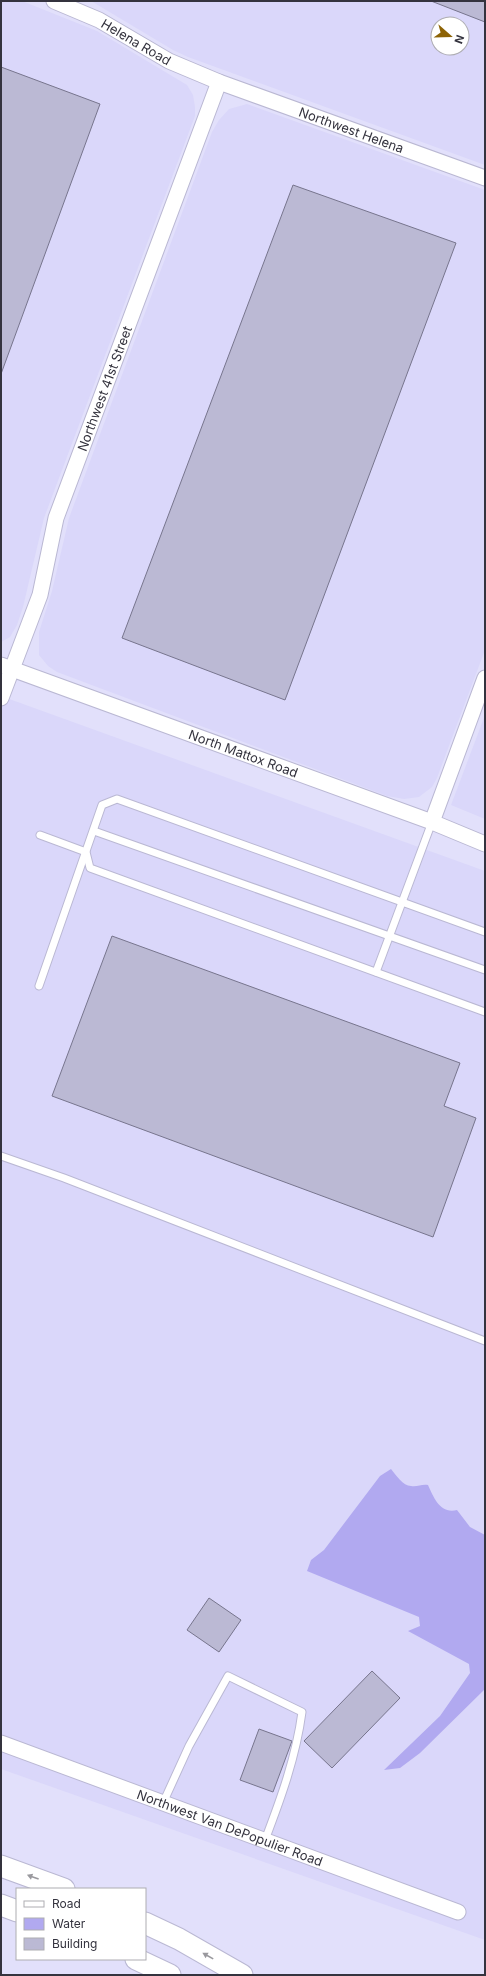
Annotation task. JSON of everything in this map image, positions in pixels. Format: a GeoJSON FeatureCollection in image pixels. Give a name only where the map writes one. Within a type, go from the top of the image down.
{"type":"FeatureCollection","features":[{"type":"Feature","properties":{"kind":"main road"},"geometry":{"type":"LineString","coordinates":[[1,1866],[61,1888]]}},
{"type":"Feature","properties":{"kind":"main road"},"geometry":{"type":"LineString","coordinates":[[1,1906],[16,1912]]}},
{"type":"Feature","properties":{"kind":"main road"},"geometry":{"type":"LineString","coordinates":[[146,1923],[179,1939],[242,1975]]}},
{"type":"Feature","properties":{"kind":"main road"},"geometry":{"type":"LineString","coordinates":[[138,1960],[170,1975]]}},
{"type":"Feature","properties":{"kind":"street","name":"Helena Road"},"geometry":{"type":"LineString","coordinates":[[54,1],[99,20],[169,61],[219,82]]}},
{"type":"Feature","properties":{"kind":"street","name":"Northwest Helena"},"geometry":{"type":"LineString","coordinates":[[219,82],[485,178]]}},
{"type":"Feature","properties":{"kind":"street","name":"Northwest 41st Street"},"geometry":{"type":"LineString","coordinates":[[1,698],[6,667],[40,595],[56,518],[219,82]]}},
{"type":"Feature","properties":{"kind":"street","name":"North Mattox Road"},"geometry":{"type":"LineString","coordinates":[[6,667],[432,822],[485,844]]}},
{"type":"Feature","properties":{"kind":"street"},"geometry":{"type":"LineString","coordinates":[[432,822],[485,678]]}},
{"type":"Feature","properties":{"kind":"street","name":"Northwest Van DePopulier Road"},"geometry":{"type":"LineString","coordinates":[[1,1743],[458,1912]]}},
{"type":"Feature","properties":{"kind":"lane"},"geometry":{"type":"LineString","coordinates":[[39,986],[102,805],[117,799],[485,932]]}},
{"type":"Feature","properties":{"kind":"lane"},"geometry":{"type":"LineString","coordinates":[[376,972],[432,822]]}},
{"type":"Feature","properties":{"kind":"lane"},"geometry":{"type":"LineString","coordinates":[[94,831],[485,970]]}},
{"type":"Feature","properties":{"kind":"lane"},"geometry":{"type":"LineString","coordinates":[[40,835],[86,852]]}},
{"type":"Feature","properties":{"kind":"lane"},"geometry":{"type":"LineString","coordinates":[[86,852],[90,868],[485,1012]]}},
{"type":"Feature","properties":{"kind":"lane"},"geometry":{"type":"LineString","coordinates":[[1,1156],[72,1181],[485,1340]]}},
{"type":"Feature","properties":{"kind":"lane"},"geometry":{"type":"LineString","coordinates":[[163,1802],[189,1746],[228,1676],[302,1712],[298,1741],[287,1782],[264,1840]]}},
{"type":"Feature","properties":{"kind":"shaded area"},"geometry":{"type":"Polygon","coordinates":[[[1,1],[22,1],[97,31],[187,85],[193,95],[195,116],[44,518],[23,607],[17,625],[10,637],[1,642],[1,1]]]}},
{"type":"Feature","properties":{"kind":"shaded area"},"geometry":{"type":"Polygon","coordinates":[[[91,1],[485,1],[485,165],[188,57],[173,50],[91,1]]]}},
{"type":"Feature","properties":{"kind":"shaded area"},"geometry":{"type":"Polygon","coordinates":[[[247,104],[485,190],[485,650],[437,778],[432,787],[419,797],[404,799],[387,796],[57,672],[48,666],[39,655],[39,632],[52,591],[69,518],[212,132],[219,120],[229,109],[247,104]]]}},
{"type":"Feature","properties":{"kind":"shaded area"},"geometry":{"type":"Polygon","coordinates":[[[1,696],[485,871],[485,1940],[1,1769],[1,696]]]}},
{"type":"Feature","properties":{"kind":"shaded area"},"geometry":{"type":"Polygon","coordinates":[[[485,715],[485,819],[451,805],[485,715]]]}},
{"type":"Feature","properties":{"kind":"water"},"geometry":{"type":"Polygon","coordinates":[[[391,1469],[400,1480],[408,1486],[428,1485],[438,1504],[446,1510],[457,1510],[470,1527],[485,1535],[485,1689],[420,1753],[400,1768],[384,1770],[440,1716],[470,1673],[469,1664],[408,1631],[420,1626],[419,1617],[307,1571],[311,1560],[324,1550],[380,1476],[391,1469]]]}},
{"type":"Feature","properties":{"kind":"building"},"geometry":{"type":"Polygon","coordinates":[[[431,1],[485,1],[485,22],[431,1]]]}},
{"type":"Feature","properties":{"kind":"building"},"geometry":{"type":"Polygon","coordinates":[[[1,67],[100,104],[1,374],[1,67]]]}},
{"type":"Feature","properties":{"kind":"building"},"geometry":{"type":"Polygon","coordinates":[[[293,185],[456,243],[285,700],[122,638],[293,185]]]}},
{"type":"Feature","properties":{"kind":"building"},"geometry":{"type":"Polygon","coordinates":[[[112,936],[460,1063],[444,1106],[476,1118],[433,1237],[52,1096],[112,936]]]}},
{"type":"Feature","properties":{"kind":"building"},"geometry":{"type":"Polygon","coordinates":[[[209,1598],[241,1620],[219,1652],[187,1630],[209,1598]]]}},
{"type":"Feature","properties":{"kind":"building"},"geometry":{"type":"Polygon","coordinates":[[[372,1671],[400,1698],[332,1768],[304,1741],[372,1671]]]}},
{"type":"Feature","properties":{"kind":"building"},"geometry":{"type":"Polygon","coordinates":[[[259,1729],[292,1741],[273,1792],[240,1780],[259,1729]]]}}]}
